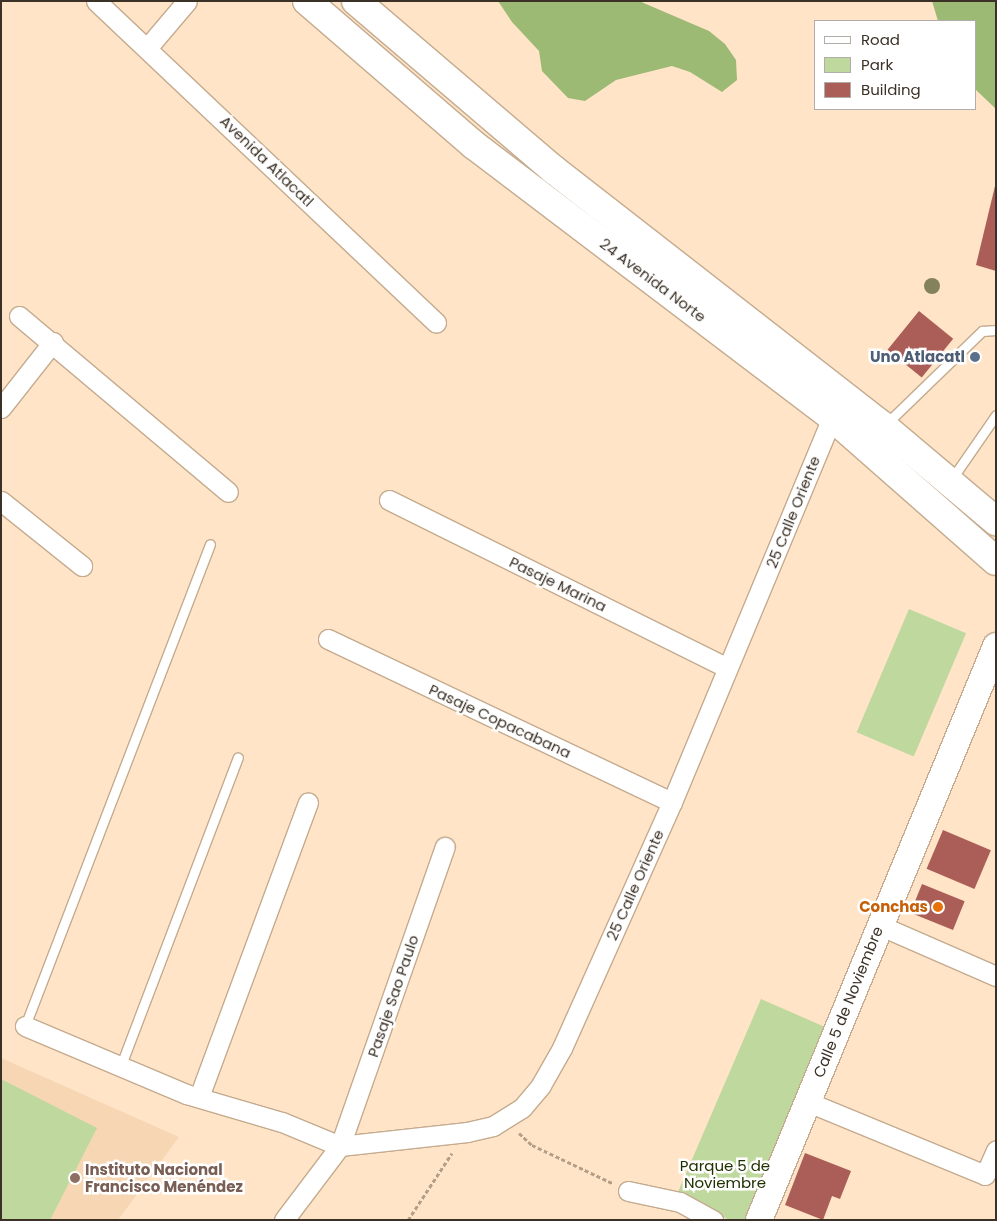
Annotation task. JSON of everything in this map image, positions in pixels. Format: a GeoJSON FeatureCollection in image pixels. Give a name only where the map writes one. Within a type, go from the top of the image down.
{"type":"FeatureCollection","features":[{"type":"Feature","properties":{"kind":"main road","name":"24 Avenida Norte"},"geometry":{"type":"LineString","coordinates":[[307,1],[474,145],[839,407],[884,426],[996,521]]}},
{"type":"Feature","properties":{"kind":"main road","name":"24 Avenida Norte"},"geometry":{"type":"LineString","coordinates":[[356,1],[554,170],[839,407],[996,561]]}},
{"type":"Feature","properties":{"kind":"main road","name":"Calle 5 de Noviembre"},"geometry":{"type":"LineString","coordinates":[[759,1220],[879,925],[996,646]]}},
{"type":"Feature","properties":{"kind":"street","name":"Avenida Atlacatl"},"geometry":{"type":"LineString","coordinates":[[96,1],[148,46],[436,322]]}},
{"type":"Feature","properties":{"kind":"street"},"geometry":{"type":"LineString","coordinates":[[148,46],[187,1]]}},
{"type":"Feature","properties":{"kind":"street"},"geometry":{"type":"LineString","coordinates":[[19,316],[53,342],[228,492]]}},
{"type":"Feature","properties":{"kind":"street"},"geometry":{"type":"LineString","coordinates":[[1,408],[53,342]]}},
{"type":"Feature","properties":{"kind":"street","name":"25 Calle Oriente"},"geometry":{"type":"LineString","coordinates":[[340,1146],[466,1132],[506,1120],[522,1108],[541,1085],[562,1048],[672,802],[839,407]]}},
{"type":"Feature","properties":{"kind":"street","name":"Pasaje Marina"},"geometry":{"type":"LineString","coordinates":[[389,500],[728,668]]}},
{"type":"Feature","properties":{"kind":"street"},"geometry":{"type":"LineString","coordinates":[[1,501],[82,566]]}},
{"type":"Feature","properties":{"kind":"street","name":"Pasaje Copacabana"},"geometry":{"type":"LineString","coordinates":[[328,639],[672,802]]}},
{"type":"Feature","properties":{"kind":"street"},"geometry":{"type":"LineString","coordinates":[[199,1096],[308,803]]}},
{"type":"Feature","properties":{"kind":"street","name":"Pasaje Sao Paulo"},"geometry":{"type":"LineString","coordinates":[[340,1146],[445,847]]}},
{"type":"Feature","properties":{"kind":"street"},"geometry":{"type":"LineString","coordinates":[[879,925],[996,976]]}},
{"type":"Feature","properties":{"kind":"street"},"geometry":{"type":"LineString","coordinates":[[25,1026],[199,1096],[282,1122],[340,1146],[284,1220]]}},
{"type":"Feature","properties":{"kind":"street"},"geometry":{"type":"LineString","coordinates":[[808,1102],[985,1175],[996,1150]]}},
{"type":"Feature","properties":{"kind":"street"},"geometry":{"type":"LineString","coordinates":[[628,1191],[680,1202],[713,1220]]}},
{"type":"Feature","properties":{"kind":"lane"},"geometry":{"type":"LineString","coordinates":[[884,426],[982,331],[996,330]]}},
{"type":"Feature","properties":{"kind":"lane"},"geometry":{"type":"LineString","coordinates":[[950,483],[996,415]]}},
{"type":"Feature","properties":{"kind":"lane"},"geometry":{"type":"LineString","coordinates":[[25,1026],[210,544]]}},
{"type":"Feature","properties":{"kind":"lane"},"geometry":{"type":"LineString","coordinates":[[121,1065],[238,757]]}},
{"type":"Feature","properties":{"kind":"path"},"geometry":{"type":"LineString","coordinates":[[506,1120],[532,1145],[628,1191]]}},
{"type":"Feature","properties":{"kind":"path"},"geometry":{"type":"LineString","coordinates":[[408,1220],[466,1132]]}},
{"type":"Feature","properties":{"kind":"shaded area","name":"Instituto Nacional Francisco Menéndez"},"geometry":{"type":"Polygon","coordinates":[[[1,1058],[179,1137],[118,1220],[1,1220],[1,1058]]]}},
{"type":"Feature","properties":{"kind":"green space"},"geometry":{"type":"Polygon","coordinates":[[[498,1],[639,1],[709,31],[725,44],[736,60],[737,80],[722,92],[690,72],[672,66],[616,80],[585,101],[568,98],[542,71],[539,51],[512,22],[498,1]]]}},
{"type":"Feature","properties":{"kind":"green space"},"geometry":{"type":"Polygon","coordinates":[[[932,1],[996,1],[996,109],[977,91],[977,20],[938,20],[932,1]]]}},
{"type":"Feature","properties":{"kind":"green space"},"geometry":{"type":"Polygon","coordinates":[[[909,609],[966,633],[914,757],[857,732],[909,609]]]}},
{"type":"Feature","properties":{"kind":"green space","name":"Parque 5 de Noviembre"},"geometry":{"type":"Polygon","coordinates":[[[761,999],[825,1027],[745,1220],[729,1220],[678,1192],[761,999]]]}},
{"type":"Feature","properties":{"kind":"green space"},"geometry":{"type":"Polygon","coordinates":[[[1,1079],[97,1128],[50,1220],[1,1220],[1,1079]]]}},
{"type":"Feature","properties":{"kind":"building"},"geometry":{"type":"Polygon","coordinates":[[[996,186],[996,271],[976,265],[996,186]]]}},
{"type":"Feature","properties":{"kind":"building"},"geometry":{"type":"Polygon","coordinates":[[[919,311],[953,339],[922,378],[888,350],[919,311]]]}},
{"type":"Feature","properties":{"kind":"building"},"geometry":{"type":"Polygon","coordinates":[[[943,830],[991,850],[974,889],[927,869],[943,830]]]}},
{"type":"Feature","properties":{"kind":"building","name":"Conchas"},"geometry":{"type":"Polygon","coordinates":[[[922,884],[965,901],[953,930],[910,913],[922,884]]]}},
{"type":"Feature","properties":{"kind":"building"},"geometry":{"type":"Polygon","coordinates":[[[805,1153],[851,1171],[840,1199],[832,1196],[823,1220],[785,1205],[805,1153]]]}},
{"type":"Feature","properties":{"kind":"place","name":"Uno Atlacatl"},"geometry":{"type":"Point","coordinates":[975,357]}},
{"type":"Feature","properties":{"kind":"place","name":"Conchas"},"geometry":{"type":"Point","coordinates":[938,907]}},
{"type":"Feature","properties":{"kind":"place","name":"Instituto Nacional Francisco Menéndez"},"geometry":{"type":"Point","coordinates":[75,1178]}}]}
